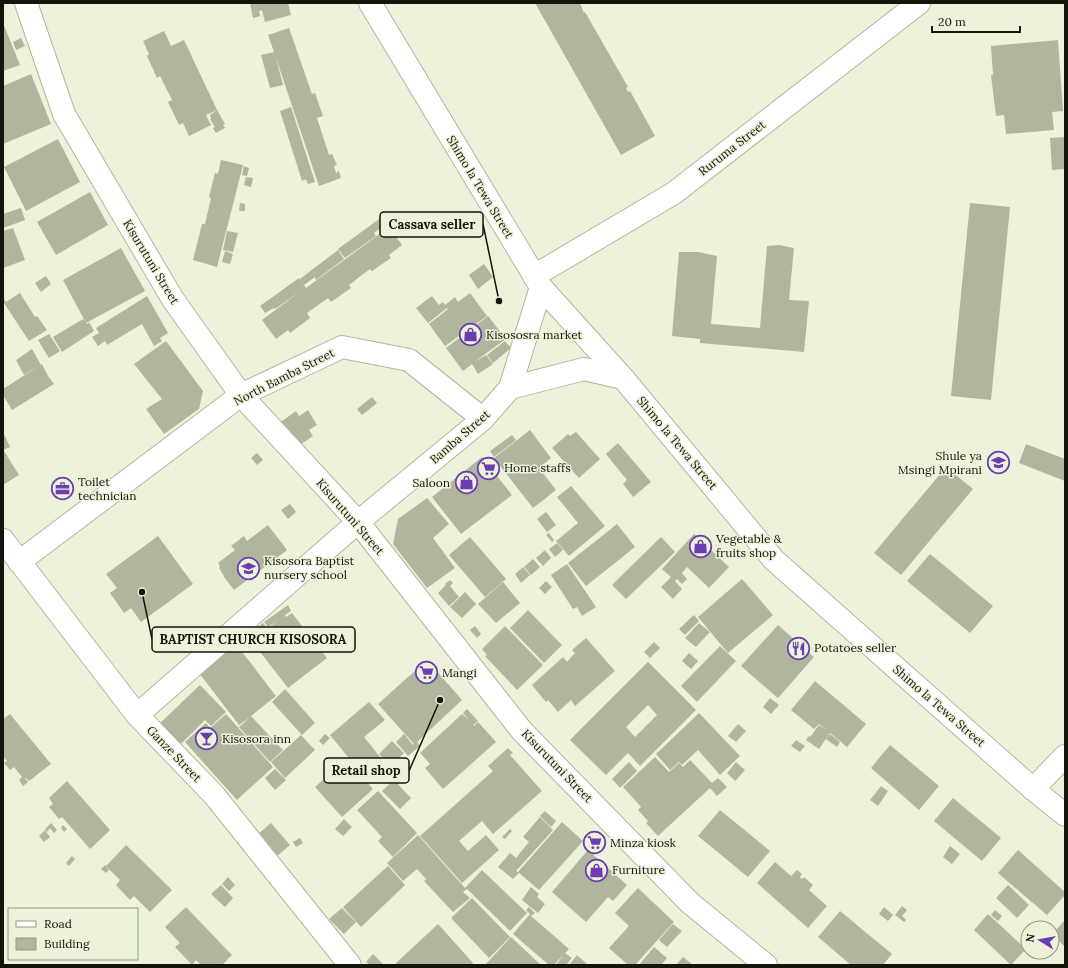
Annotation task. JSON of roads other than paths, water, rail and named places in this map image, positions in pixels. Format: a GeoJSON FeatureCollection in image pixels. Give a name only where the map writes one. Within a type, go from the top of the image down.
{"type":"FeatureCollection","features":[{"type":"Feature","properties":{"kind":"street","name":"Kisurutuni Street"},"geometry":{"type":"LineString","coordinates":[[26,3],[64,114],[172,298],[241,395],[358,522],[522,731],[690,903],[766,965]]}},
{"type":"Feature","properties":{"kind":"street","name":"Shimo la Tewa Street"},"geometry":{"type":"LineString","coordinates":[[370,3],[537,282],[623,378],[774,560],[1033,789],[1065,815]]}},
{"type":"Feature","properties":{"kind":"street","name":"Ruruma Street"},"geometry":{"type":"LineString","coordinates":[[537,282],[674,193],[919,3]]}},
{"type":"Feature","properties":{"kind":"street"},"geometry":{"type":"LineString","coordinates":[[537,282],[510,388],[584,369],[623,378]]}},
{"type":"Feature","properties":{"kind":"street","name":"North Bamba Street"},"geometry":{"type":"LineString","coordinates":[[19,562],[241,395],[342,347],[409,360],[483,419]]}},
{"type":"Feature","properties":{"kind":"street","name":"Bamba Street"},"geometry":{"type":"LineString","coordinates":[[137,715],[358,522],[483,419],[510,388]]}},
{"type":"Feature","properties":{"kind":"street","name":"Ganze Street"},"geometry":{"type":"LineString","coordinates":[[3,540],[137,715],[214,795],[350,965]]}},
{"type":"Feature","properties":{"kind":"street"},"geometry":{"type":"LineString","coordinates":[[1033,789],[1065,756]]}},
{"type":"Feature","properties":{"kind":"place","name":"Cassava seller"},"geometry":{"type":"Point","coordinates":[499,301]}},
{"type":"Feature","properties":{"kind":"place","name":"Kisososra market"},"geometry":{"type":"Point","coordinates":[470,335]}},
{"type":"Feature","properties":{"kind":"place","name":"Shule ya Msingi Mpirani"},"geometry":{"type":"Point","coordinates":[998,463]}},
{"type":"Feature","properties":{"kind":"place","name":"Home staffs"},"geometry":{"type":"Point","coordinates":[489,468]}},
{"type":"Feature","properties":{"kind":"place","name":"Saloon"},"geometry":{"type":"Point","coordinates":[466,483]}},
{"type":"Feature","properties":{"kind":"place","name":"Toilet technician"},"geometry":{"type":"Point","coordinates":[62,489]}},
{"type":"Feature","properties":{"kind":"place","name":"Vegetable & fruits shop"},"geometry":{"type":"Point","coordinates":[701,546]}},
{"type":"Feature","properties":{"kind":"place","name":"Kisosora Baptist nursery school"},"geometry":{"type":"Point","coordinates":[248,568]}},
{"type":"Feature","properties":{"kind":"place","name":"BAPTIST CHURCH KISOSORA"},"geometry":{"type":"Point","coordinates":[142,592]}},
{"type":"Feature","properties":{"kind":"place","name":"Potatoes seller"},"geometry":{"type":"Point","coordinates":[799,648]}},
{"type":"Feature","properties":{"kind":"place","name":"Mangi"},"geometry":{"type":"Point","coordinates":[426,673]}},
{"type":"Feature","properties":{"kind":"place","name":"Retail shop"},"geometry":{"type":"Point","coordinates":[440,700]}},
{"type":"Feature","properties":{"kind":"place","name":"Kisosora inn"},"geometry":{"type":"Point","coordinates":[206,739]}},
{"type":"Feature","properties":{"kind":"place","name":"Minza kiosk"},"geometry":{"type":"Point","coordinates":[594,843]}},
{"type":"Feature","properties":{"kind":"place","name":"Furniture"},"geometry":{"type":"Point","coordinates":[596,870]}}]}
